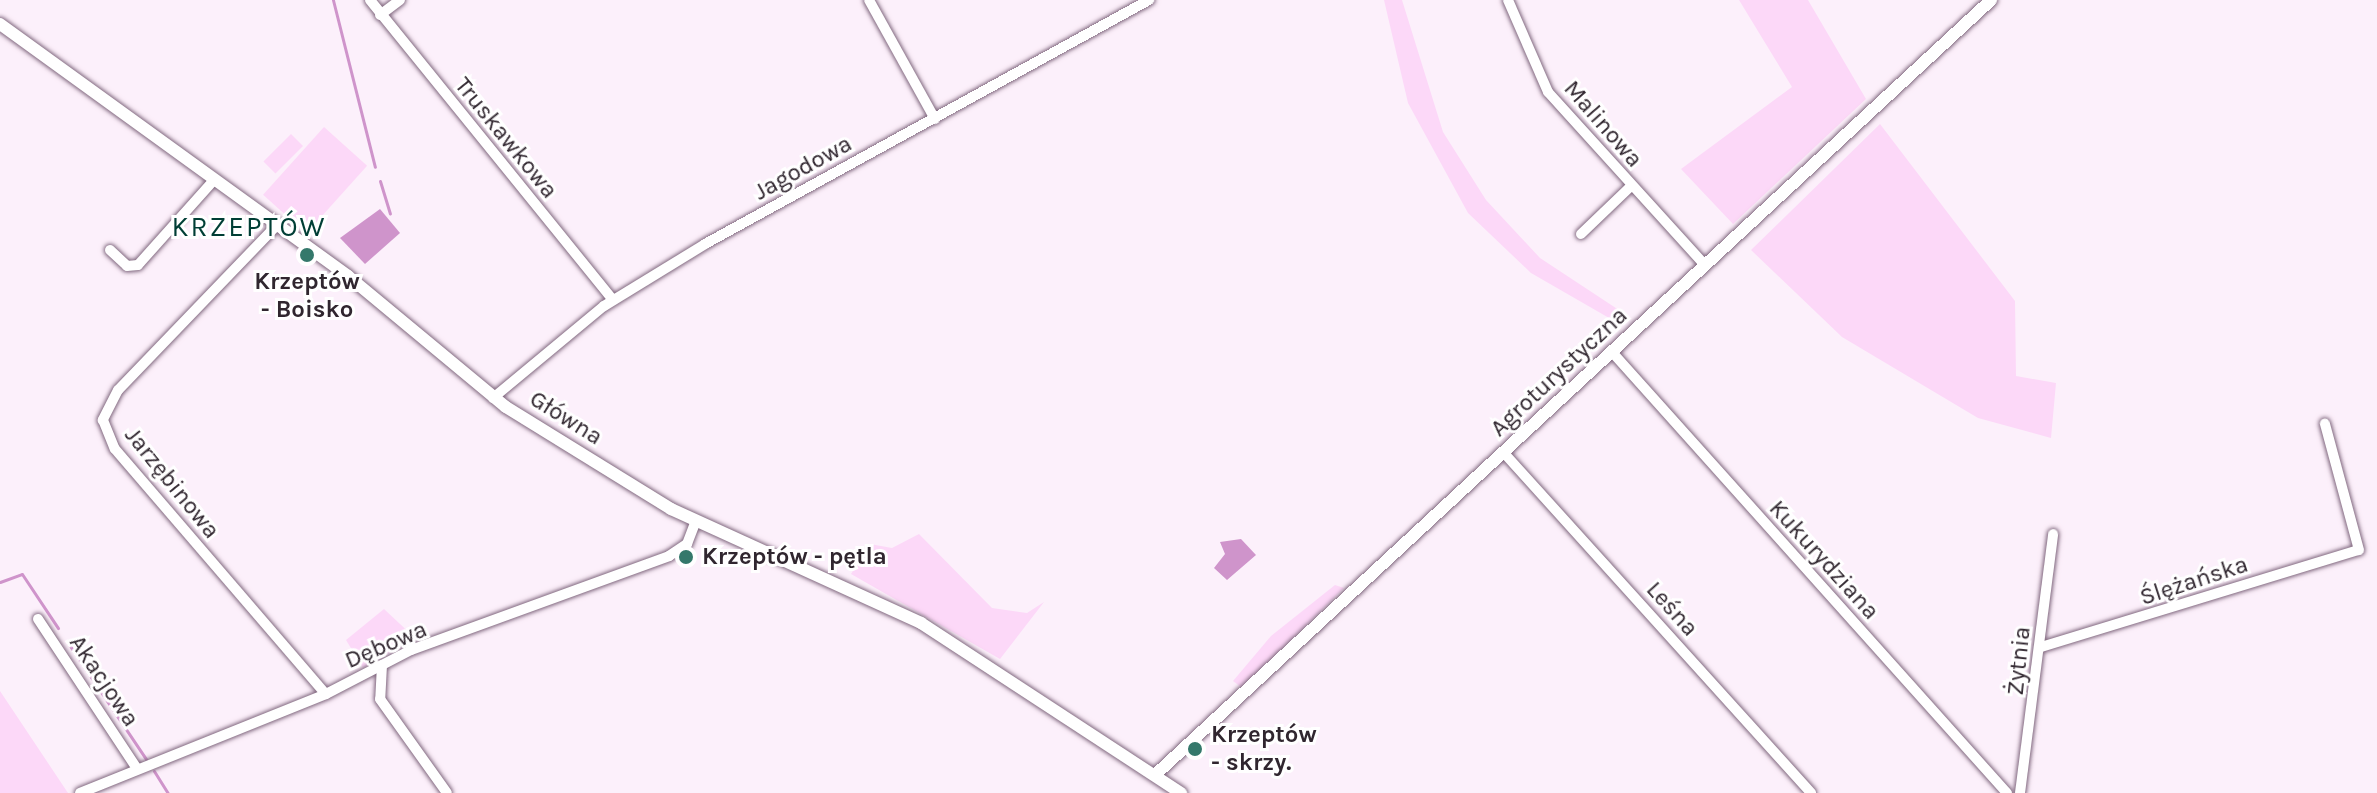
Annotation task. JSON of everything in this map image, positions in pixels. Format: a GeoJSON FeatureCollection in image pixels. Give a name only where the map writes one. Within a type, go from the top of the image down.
{"type":"FeatureCollection","features":[{"type":"Feature","properties":{"kind":"street","name":"Truskawkowa"},"geometry":{"type":"LineString","coordinates":[[370,0],[613,300]]}},
{"type":"Feature","properties":{"kind":"street"},"geometry":{"type":"LineString","coordinates":[[380,15],[400,0]]}},
{"type":"Feature","properties":{"kind":"street"},"geometry":{"type":"LineString","coordinates":[[869,0],[935,119]]}},
{"type":"Feature","properties":{"kind":"street","name":"Jagodowa"},"geometry":{"type":"LineString","coordinates":[[493,398],[613,300],[1149,0]]}},
{"type":"Feature","properties":{"kind":"street","name":"Malinowa"},"geometry":{"type":"LineString","coordinates":[[1508,0],[1548,92],[1705,265]]}},
{"type":"Feature","properties":{"kind":"street","name":"Agroturystyczna"},"geometry":{"type":"LineString","coordinates":[[1155,775],[1991,0]]}},
{"type":"Feature","properties":{"kind":"street","name":"Główna"},"geometry":{"type":"LineString","coordinates":[[0,24],[277,225],[493,398],[696,521],[881,601],[1181,793]]}},
{"type":"Feature","properties":{"kind":"street"},"geometry":{"type":"LineString","coordinates":[[110,250],[127,266],[138,265],[214,180]]}},
{"type":"Feature","properties":{"kind":"street","name":"Malinowa"},"geometry":{"type":"LineString","coordinates":[[1581,234],[1631,186]]}},
{"type":"Feature","properties":{"kind":"street","name":"Jarzębinowa"},"geometry":{"type":"LineString","coordinates":[[277,225],[118,390],[103,420],[115,449],[326,694]]}},
{"type":"Feature","properties":{"kind":"street","name":"Kukurydziana"},"geometry":{"type":"LineString","coordinates":[[1612,352],[2007,793]]}},
{"type":"Feature","properties":{"kind":"street","name":"Ślężańska"},"geometry":{"type":"LineString","coordinates":[[2041,647],[2359,550],[2325,424]]}},
{"type":"Feature","properties":{"kind":"street","name":"Leśna"},"geometry":{"type":"LineString","coordinates":[[1504,453],[1811,793]]}},
{"type":"Feature","properties":{"kind":"street","name":"Dębowa"},"geometry":{"type":"LineString","coordinates":[[80,793],[136,767],[326,694],[382,665],[669,556],[687,544],[696,521]]}},
{"type":"Feature","properties":{"kind":"street","name":"Żytnia"},"geometry":{"type":"LineString","coordinates":[[2021,793],[2053,534]]}},
{"type":"Feature","properties":{"kind":"street","name":"Akacjowa"},"geometry":{"type":"LineString","coordinates":[[38,619],[136,767]]}},
{"type":"Feature","properties":{"kind":"street"},"geometry":{"type":"LineString","coordinates":[[382,665],[380,699],[447,793]]}},
{"type":"Feature","properties":{"kind":"shaded area"},"geometry":{"type":"Polygon","coordinates":[[[1384,0],[1402,0],[1443,132],[1486,200],[1540,258],[1631,318],[1623,326],[1531,273],[1468,213],[1408,103],[1384,0]]]}},
{"type":"Feature","properties":{"kind":"shaded area"},"geometry":{"type":"Polygon","coordinates":[[[1739,0],[1808,0],[1866,99],[1733,224],[1681,169],[1792,87],[1739,0]]]}},
{"type":"Feature","properties":{"kind":"shaded area"},"geometry":{"type":"Polygon","coordinates":[[[1880,124],[2015,301],[2016,376],[2056,383],[2051,438],[1978,418],[1842,337],[1751,250],[1880,124]]]}},
{"type":"Feature","properties":{"kind":"shaded area"},"geometry":{"type":"Polygon","coordinates":[[[324,127],[367,166],[306,233],[263,195],[324,127]]]}},
{"type":"Feature","properties":{"kind":"shaded area"},"geometry":{"type":"Polygon","coordinates":[[[291,134],[303,146],[275,174],[263,162],[291,134]]]}},
{"type":"Feature","properties":{"kind":"shaded area"},"geometry":{"type":"Polygon","coordinates":[[[380,209],[400,233],[365,264],[340,238],[380,209]]]}},
{"type":"Feature","properties":{"kind":"shaded area"},"geometry":{"type":"Polygon","coordinates":[[[919,534],[992,608],[1027,613],[1044,602],[1000,659],[851,574],[870,544],[892,548],[919,534]]]}},
{"type":"Feature","properties":{"kind":"shaded area"},"geometry":{"type":"Polygon","coordinates":[[[1241,539],[1256,555],[1227,580],[1214,568],[1225,554],[1220,542],[1241,539]]]}},
{"type":"Feature","properties":{"kind":"shaded area"},"geometry":{"type":"Polygon","coordinates":[[[1335,585],[1344,588],[1241,687],[1233,681],[1271,636],[1335,585]]]}},
{"type":"Feature","properties":{"kind":"shaded area"},"geometry":{"type":"Polygon","coordinates":[[[384,609],[415,638],[363,668],[346,640],[384,609]]]}},
{"type":"Feature","properties":{"kind":"shaded area"},"geometry":{"type":"Polygon","coordinates":[[[0,691],[68,793],[0,793],[0,691]]]}},
{"type":"Feature","properties":{"kind":"waterway"},"geometry":{"type":"LineString","coordinates":[[333,0],[375,167]]}},
{"type":"Feature","properties":{"kind":"waterway"},"geometry":{"type":"LineString","coordinates":[[380,181],[390,214]]}},
{"type":"Feature","properties":{"kind":"waterway"},"geometry":{"type":"LineString","coordinates":[[0,582],[22,574],[58,628]]}},
{"type":"Feature","properties":{"kind":"waterway"},"geometry":{"type":"LineString","coordinates":[[68,643],[146,759]]}},
{"type":"Feature","properties":{"kind":"waterway"},"geometry":{"type":"LineString","coordinates":[[154,771],[168,793]]}},
{"type":"Feature","properties":{"kind":"place","name":"Krzeptów - Boisko"},"geometry":{"type":"Point","coordinates":[307,255]}},
{"type":"Feature","properties":{"kind":"place","name":"Krzeptów - pętla"},"geometry":{"type":"Point","coordinates":[686,557]}},
{"type":"Feature","properties":{"kind":"place","name":"Krzeptów - skrzy."},"geometry":{"type":"Point","coordinates":[1195,749]}},
{"type":"Feature","properties":{"kind":"district","name":"KRZEPTÓW"},"geometry":{"type":"Point","coordinates":[249,227]}}]}
